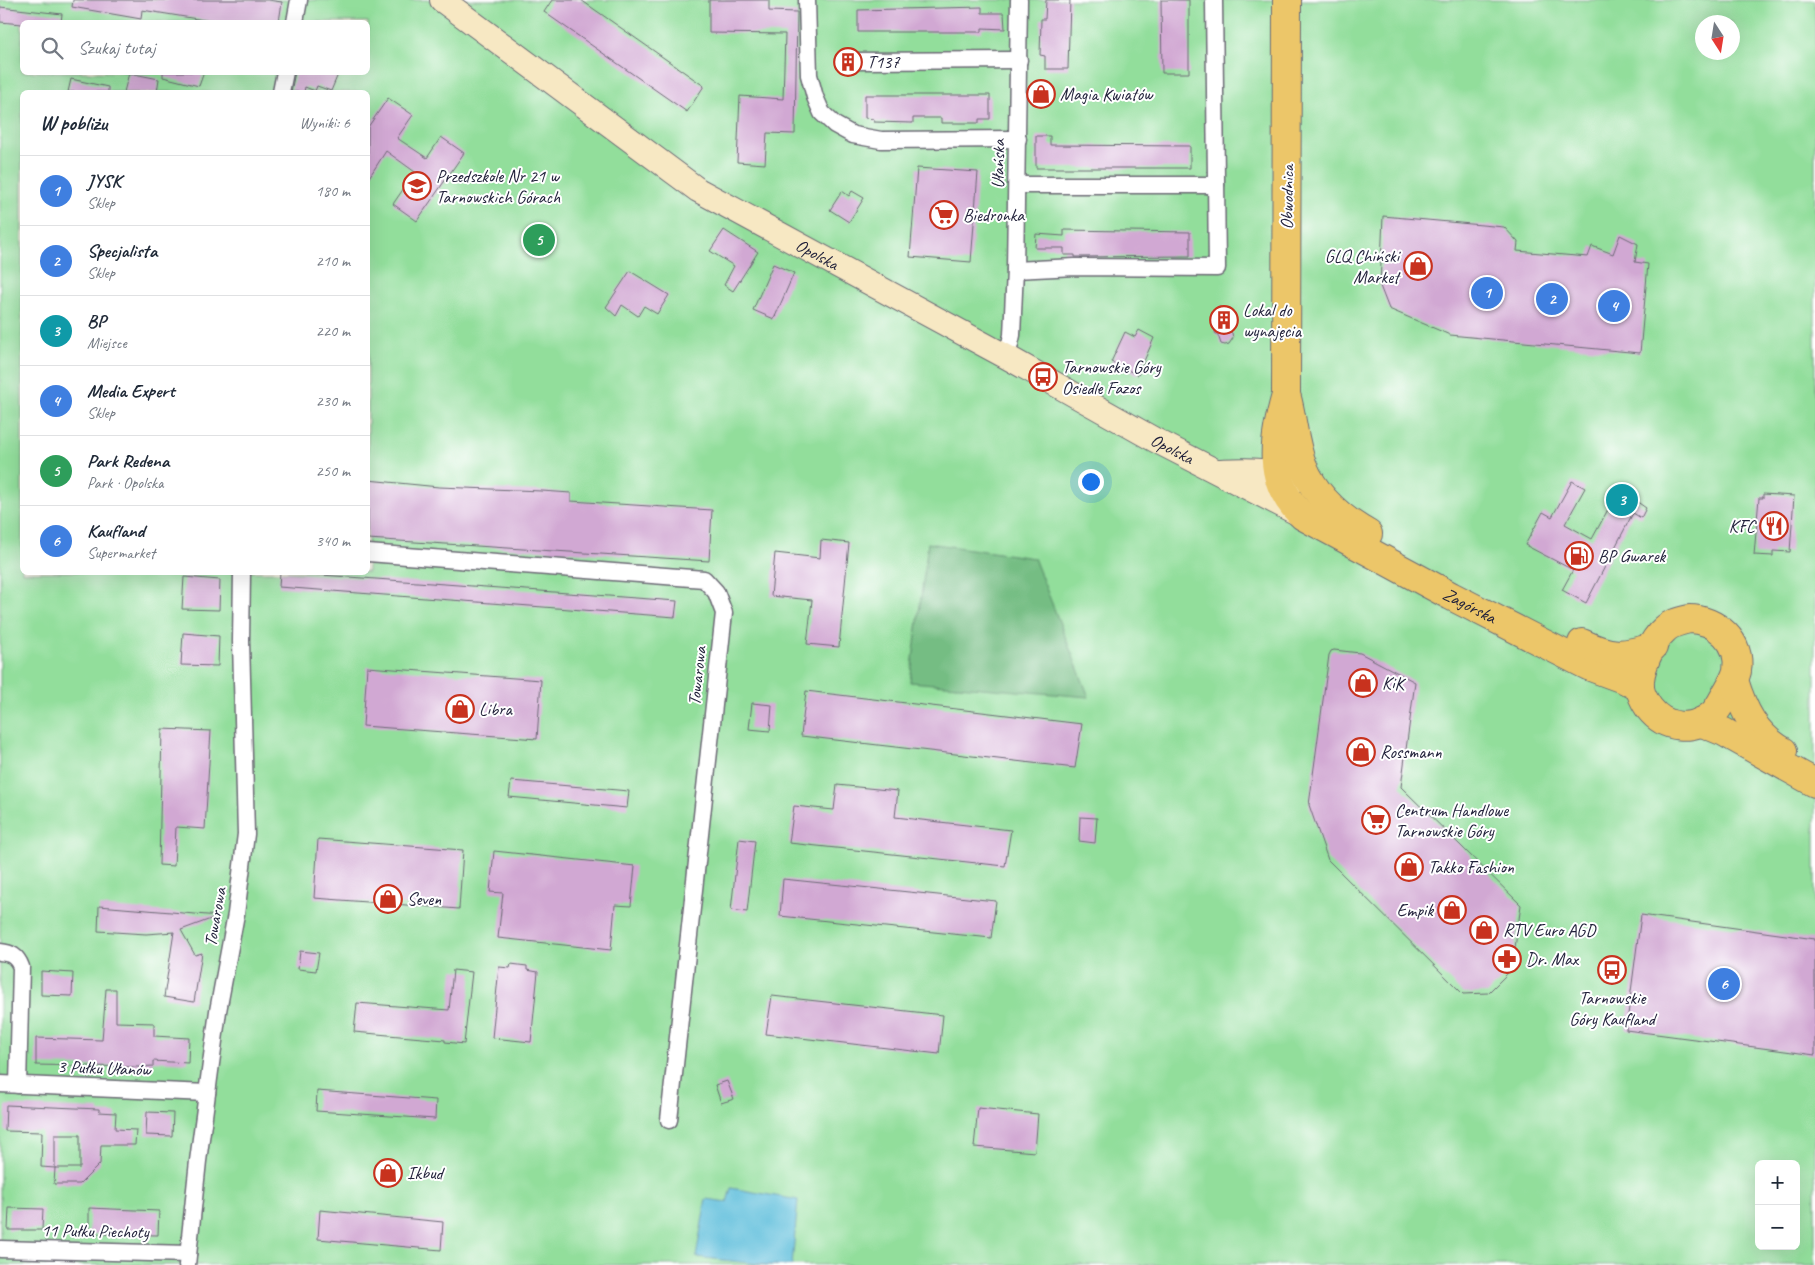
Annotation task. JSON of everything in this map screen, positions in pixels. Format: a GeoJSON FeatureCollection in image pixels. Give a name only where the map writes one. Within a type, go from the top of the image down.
{"type":"FeatureCollection","features":[{"type":"Feature","properties":{"kind":"highway","name":"Obwodnica"},"geometry":{"type":"LineString","coordinates":[[1287,0],[1287,472],[1291,506],[1314,509]]}},
{"type":"Feature","properties":{"kind":"highway","name":"Obwodnica"},"geometry":{"type":"LineString","coordinates":[[1286,395],[1275,443],[1287,472]]}},
{"type":"Feature","properties":{"kind":"highway","name":"Zagórska"},"geometry":{"type":"LineString","coordinates":[[1314,509],[1358,528],[1482,596],[1599,651],[1622,655],[1653,647]]}},
{"type":"Feature","properties":{"kind":"highway","name":"Zagórska"},"geometry":{"type":"LineString","coordinates":[[1314,509],[1451,596],[1588,666],[1626,680],[1640,688]]}},
{"type":"Feature","properties":{"kind":"highway"},"geometry":{"type":"LineString","coordinates":[[1689,619],[1706,622],[1722,631],[1730,640],[1737,660],[1734,680],[1714,713],[1700,722],[1683,726],[1666,722],[1649,708],[1640,688],[1641,675],[1661,632],[1670,625],[1689,619]]}},
{"type":"Feature","properties":{"kind":"highway"},"geometry":{"type":"LineString","coordinates":[[1734,680],[1739,696],[1754,728],[1774,745],[1815,768]]}},
{"type":"Feature","properties":{"kind":"highway"},"geometry":{"type":"LineString","coordinates":[[1700,722],[1724,732],[1815,783]]}},
{"type":"Feature","properties":{"kind":"street"},"geometry":{"type":"LineString","coordinates":[[295,20],[299,0]]}},
{"type":"Feature","properties":{"kind":"street","name":"Opolska"},"geometry":{"type":"LineString","coordinates":[[442,0],[698,190],[1007,357],[1149,437],[1215,471],[1247,478],[1314,509]]}},
{"type":"Feature","properties":{"kind":"street"},"geometry":{"type":"LineString","coordinates":[[807,0],[809,75],[822,113],[835,124],[853,135],[881,140],[1018,139]]}},
{"type":"Feature","properties":{"kind":"street","name":"Ułańska"},"geometry":{"type":"LineString","coordinates":[[1007,357],[1012,335],[1018,185],[1019,0]]}},
{"type":"Feature","properties":{"kind":"street"},"geometry":{"type":"LineString","coordinates":[[1015,270],[1075,274],[1217,268],[1214,0]]}},
{"type":"Feature","properties":{"kind":"street"},"geometry":{"type":"LineString","coordinates":[[859,61],[1019,60]]}},
{"type":"Feature","properties":{"kind":"street"},"geometry":{"type":"LineString","coordinates":[[281,90],[284,75]]}},
{"type":"Feature","properties":{"kind":"street"},"geometry":{"type":"LineString","coordinates":[[1018,185],[1216,185]]}},
{"type":"Feature","properties":{"kind":"street"},"geometry":{"type":"LineString","coordinates":[[1247,478],[1275,443]]}},
{"type":"Feature","properties":{"kind":"street","name":"Opolska"},"geometry":{"type":"LineString","coordinates":[[1247,478],[1287,472]]}},
{"type":"Feature","properties":{"kind":"street","name":"Towarowa"},"geometry":{"type":"LineString","coordinates":[[370,553],[704,579],[716,592],[724,613],[669,1120]]}},
{"type":"Feature","properties":{"kind":"street","name":"Towarowa"},"geometry":{"type":"LineString","coordinates":[[188,1260],[218,1011],[236,914],[246,834],[241,641],[242,575]]}},
{"type":"Feature","properties":{"kind":"street"},"geometry":{"type":"LineString","coordinates":[[0,952],[9,953],[14,956],[21,967],[18,1085]]}},
{"type":"Feature","properties":{"kind":"street","name":"3 Pułku Ułanów"},"geometry":{"type":"LineString","coordinates":[[0,1084],[207,1092]]}},
{"type":"Feature","properties":{"kind":"street","name":"11 Pułku Piechoty"},"geometry":{"type":"LineString","coordinates":[[0,1249],[188,1260]]}},
{"type":"Feature","properties":{"kind":"green space"},"geometry":{"type":"Polygon","coordinates":[[[0,0],[1815,0],[1815,1265],[0,1265],[0,0]]]}},
{"type":"Feature","properties":{"kind":"green space"},"geometry":{"type":"Polygon","coordinates":[[[928,543],[1034,558],[1089,697],[910,682],[928,543]]]}},
{"type":"Feature","properties":{"kind":"water"},"geometry":{"type":"Polygon","coordinates":[[[731,1188],[798,1200],[792,1265],[767,1265],[696,1257],[706,1199],[727,1202],[731,1188]]]}},
{"type":"Feature","properties":{"kind":"building"},"geometry":{"type":"Polygon","coordinates":[[[73,0],[268,0],[282,2],[279,20],[204,20],[142,10],[141,19],[72,7],[73,0]]]}},
{"type":"Feature","properties":{"kind":"building"},"geometry":{"type":"Polygon","coordinates":[[[552,0],[581,0],[704,86],[687,112],[544,12],[552,0]]]}},
{"type":"Feature","properties":{"kind":"building"},"geometry":{"type":"Polygon","coordinates":[[[709,0],[769,0],[769,11],[797,12],[795,134],[767,133],[765,164],[737,162],[740,96],[783,99],[785,34],[709,33],[709,0]]]}},
{"type":"Feature","properties":{"kind":"building"},"geometry":{"type":"Polygon","coordinates":[[[1046,0],[1070,0],[1068,69],[1045,69],[1045,56],[1040,55],[1041,19],[1045,19],[1046,0]]]}},
{"type":"Feature","properties":{"kind":"building"},"geometry":{"type":"Polygon","coordinates":[[[1161,0],[1189,0],[1189,73],[1162,73],[1161,0]]]}},
{"type":"Feature","properties":{"kind":"building"},"geometry":{"type":"Polygon","coordinates":[[[0,7],[62,14],[61,20],[20,20],[20,24],[0,22],[0,7]]]}},
{"type":"Feature","properties":{"kind":"building"},"geometry":{"type":"Polygon","coordinates":[[[982,7],[982,13],[1004,13],[1005,29],[982,28],[982,32],[858,32],[858,10],[982,7]]]}},
{"type":"Feature","properties":{"kind":"building"},"geometry":{"type":"Polygon","coordinates":[[[128,75],[159,79],[157,90],[125,90],[128,75]]]}},
{"type":"Feature","properties":{"kind":"building"},"geometry":{"type":"Polygon","coordinates":[[[163,75],[203,75],[199,86],[163,77],[163,75]]]}},
{"type":"Feature","properties":{"kind":"building"},"geometry":{"type":"Polygon","coordinates":[[[294,75],[338,75],[331,90],[317,86],[315,90],[305,87],[304,90],[291,90],[294,75]]]}},
{"type":"Feature","properties":{"kind":"building"},"geometry":{"type":"Polygon","coordinates":[[[71,79],[108,87],[108,90],[68,90],[71,79]]]}},
{"type":"Feature","properties":{"kind":"building"},"geometry":{"type":"Polygon","coordinates":[[[865,95],[990,95],[990,119],[979,119],[979,123],[941,123],[941,118],[913,118],[913,123],[874,122],[874,119],[865,118],[865,95]]]}},
{"type":"Feature","properties":{"kind":"building"},"geometry":{"type":"Polygon","coordinates":[[[388,98],[413,115],[397,138],[427,158],[441,137],[464,153],[417,221],[393,204],[415,172],[386,151],[370,176],[370,124],[388,98]]]}},
{"type":"Feature","properties":{"kind":"building"},"geometry":{"type":"Polygon","coordinates":[[[1036,136],[1050,136],[1050,145],[1190,146],[1190,168],[1036,168],[1036,136]]]}},
{"type":"Feature","properties":{"kind":"building","name":"Biedronka"},"geometry":{"type":"Polygon","coordinates":[[[917,168],[978,172],[971,262],[910,257],[917,168]]]}},
{"type":"Feature","properties":{"kind":"building"},"geometry":{"type":"Polygon","coordinates":[[[842,191],[849,196],[852,191],[864,198],[849,222],[830,210],[842,191]]]}},
{"type":"Feature","properties":{"kind":"building"},"geometry":{"type":"Polygon","coordinates":[[[1383,216],[1504,227],[1518,242],[1517,251],[1588,257],[1592,246],[1613,254],[1620,235],[1638,244],[1635,262],[1648,264],[1640,353],[1450,335],[1389,309],[1380,286],[1383,216]]]}},
{"type":"Feature","properties":{"kind":"building"},"geometry":{"type":"Polygon","coordinates":[[[724,230],[758,252],[733,291],[724,285],[734,266],[710,251],[724,230]]]}},
{"type":"Feature","properties":{"kind":"building"},"geometry":{"type":"Polygon","coordinates":[[[1064,230],[1190,232],[1190,256],[1075,257],[1075,255],[1064,255],[1064,248],[1035,248],[1036,234],[1064,236],[1064,230]]]}},
{"type":"Feature","properties":{"kind":"building"},"geometry":{"type":"Polygon","coordinates":[[[773,264],[794,273],[774,319],[753,310],[773,264]]]}},
{"type":"Feature","properties":{"kind":"building"},"geometry":{"type":"Polygon","coordinates":[[[630,271],[669,295],[657,314],[644,306],[638,316],[622,305],[616,316],[606,307],[630,271]]]}},
{"type":"Feature","properties":{"kind":"building","name":"Lokal do wynajęcia"},"geometry":{"type":"Polygon","coordinates":[[[1219,307],[1232,310],[1229,330],[1233,338],[1229,344],[1225,345],[1221,344],[1218,335],[1215,333],[1219,307]]]}},
{"type":"Feature","properties":{"kind":"building"},"geometry":{"type":"Polygon","coordinates":[[[1139,330],[1154,338],[1138,375],[1111,362],[1125,332],[1135,337],[1139,330]]]}},
{"type":"Feature","properties":{"kind":"building"},"geometry":{"type":"Polygon","coordinates":[[[370,480],[439,487],[571,493],[571,501],[712,510],[709,561],[370,539],[370,480]]]}},
{"type":"Feature","properties":{"kind":"building","name":"BP Gwarek"},"geometry":{"type":"Polygon","coordinates":[[[1572,481],[1585,488],[1565,524],[1592,539],[1612,502],[1607,499],[1613,489],[1618,492],[1621,486],[1639,496],[1636,501],[1646,508],[1641,518],[1633,513],[1586,603],[1562,590],[1573,570],[1525,545],[1543,512],[1552,517],[1572,481]]]}},
{"type":"Feature","properties":{"kind":"building","name":"KFC"},"geometry":{"type":"Polygon","coordinates":[[[1763,494],[1794,496],[1790,552],[1773,551],[1773,556],[1754,555],[1759,498],[1763,498],[1763,494]]]}},
{"type":"Feature","properties":{"kind":"building"},"geometry":{"type":"Polygon","coordinates":[[[821,540],[849,543],[839,647],[807,644],[812,600],[771,596],[775,553],[820,558],[821,540]]]}},
{"type":"Feature","properties":{"kind":"building"},"geometry":{"type":"Polygon","coordinates":[[[280,575],[321,575],[677,601],[675,617],[279,587],[280,575]]]}},
{"type":"Feature","properties":{"kind":"building"},"geometry":{"type":"Polygon","coordinates":[[[184,577],[220,580],[219,610],[182,609],[184,577]]]}},
{"type":"Feature","properties":{"kind":"building"},"geometry":{"type":"Polygon","coordinates":[[[183,633],[219,636],[218,666],[181,665],[183,633]]]}},
{"type":"Feature","properties":{"kind":"building","name":"Centrum Handlowe Tarnowskie Góry"},"geometry":{"type":"Polygon","coordinates":[[[1334,650],[1360,653],[1415,682],[1401,787],[1521,905],[1512,969],[1488,993],[1463,994],[1328,860],[1309,805],[1329,655],[1334,650]]]}},
{"type":"Feature","properties":{"kind":"building"},"geometry":{"type":"Polygon","coordinates":[[[367,667],[541,680],[537,739],[363,726],[367,667]]]}},
{"type":"Feature","properties":{"kind":"building"},"geometry":{"type":"Polygon","coordinates":[[[806,691],[1082,724],[1075,768],[801,736],[806,691]]]}},
{"type":"Feature","properties":{"kind":"building"},"geometry":{"type":"Polygon","coordinates":[[[752,703],[772,705],[770,731],[749,729],[752,703]]]}},
{"type":"Feature","properties":{"kind":"building"},"geometry":{"type":"Polygon","coordinates":[[[162,729],[211,731],[205,829],[176,827],[174,866],[159,865],[162,729]]]}},
{"type":"Feature","properties":{"kind":"building"},"geometry":{"type":"Polygon","coordinates":[[[511,781],[629,791],[627,808],[509,797],[511,781]]]}},
{"type":"Feature","properties":{"kind":"building"},"geometry":{"type":"Polygon","coordinates":[[[837,785],[898,791],[895,817],[1011,830],[1005,866],[789,843],[794,806],[834,810],[837,785]]]}},
{"type":"Feature","properties":{"kind":"building"},"geometry":{"type":"Polygon","coordinates":[[[1080,817],[1097,818],[1095,843],[1079,841],[1080,817]]]}},
{"type":"Feature","properties":{"kind":"building"},"geometry":{"type":"Polygon","coordinates":[[[318,839],[463,850],[459,909],[314,898],[318,839]]]}},
{"type":"Feature","properties":{"kind":"building"},"geometry":{"type":"Polygon","coordinates":[[[739,839],[755,841],[747,912],[731,910],[739,839]]]}},
{"type":"Feature","properties":{"kind":"building"},"geometry":{"type":"Polygon","coordinates":[[[494,851],[635,866],[631,906],[615,905],[611,950],[498,938],[503,893],[490,892],[494,851]]]}},
{"type":"Feature","properties":{"kind":"building"},"geometry":{"type":"Polygon","coordinates":[[[783,879],[996,901],[991,938],[780,916],[783,879]]]}},
{"type":"Feature","properties":{"kind":"building"},"geometry":{"type":"Polygon","coordinates":[[[99,906],[219,916],[181,930],[195,955],[202,953],[194,1002],[164,997],[174,932],[146,934],[98,931],[99,906]]]}},
{"type":"Feature","properties":{"kind":"building"},"geometry":{"type":"Polygon","coordinates":[[[1641,915],[1815,939],[1815,1055],[1626,1030],[1641,915]]]}},
{"type":"Feature","properties":{"kind":"building"},"geometry":{"type":"Polygon","coordinates":[[[300,951],[319,953],[316,971],[298,969],[300,951]]]}},
{"type":"Feature","properties":{"kind":"building"},"geometry":{"type":"Polygon","coordinates":[[[511,964],[527,966],[527,970],[538,972],[531,1042],[492,1038],[499,967],[510,968],[511,964]]]}},
{"type":"Feature","properties":{"kind":"building"},"geometry":{"type":"Polygon","coordinates":[[[453,970],[472,972],[464,1044],[445,1042],[445,1040],[354,1032],[357,1003],[449,1010],[453,970]]]}},
{"type":"Feature","properties":{"kind":"building"},"geometry":{"type":"Polygon","coordinates":[[[41,971],[73,973],[72,996],[41,995],[41,971]]]}},
{"type":"Feature","properties":{"kind":"building"},"geometry":{"type":"Polygon","coordinates":[[[106,989],[116,989],[116,1022],[154,1023],[154,1036],[189,1038],[188,1063],[153,1061],[153,1066],[138,1067],[36,1065],[36,1038],[102,1040],[106,989]]]}},
{"type":"Feature","properties":{"kind":"building"},"geometry":{"type":"Polygon","coordinates":[[[772,996],[943,1015],[939,1054],[766,1034],[772,996]]]}},
{"type":"Feature","properties":{"kind":"building"},"geometry":{"type":"Polygon","coordinates":[[[727,1081],[734,1099],[721,1103],[715,1085],[727,1081]]]}},
{"type":"Feature","properties":{"kind":"building"},"geometry":{"type":"Polygon","coordinates":[[[317,1091],[436,1100],[435,1119],[316,1111],[317,1091]]]}},
{"type":"Feature","properties":{"kind":"building"},"geometry":{"type":"Polygon","coordinates":[[[6,1105],[99,1109],[99,1112],[116,1113],[115,1129],[136,1130],[135,1145],[101,1145],[100,1164],[80,1184],[54,1184],[55,1168],[41,1167],[42,1132],[5,1131],[6,1105]],[[55,1135],[55,1168],[80,1168],[80,1135],[55,1135]]]}},
{"type":"Feature","properties":{"kind":"building"},"geometry":{"type":"Polygon","coordinates":[[[978,1108],[1038,1114],[1035,1152],[974,1147],[978,1108]]]}},
{"type":"Feature","properties":{"kind":"building"},"geometry":{"type":"Polygon","coordinates":[[[147,1112],[173,1113],[172,1136],[146,1135],[147,1112]]]}},
{"type":"Feature","properties":{"kind":"building"},"geometry":{"type":"Polygon","coordinates":[[[9,1208],[43,1209],[42,1230],[8,1230],[9,1208]]]}},
{"type":"Feature","properties":{"kind":"building"},"geometry":{"type":"Polygon","coordinates":[[[89,1208],[159,1211],[158,1235],[89,1234],[89,1208]]]}},
{"type":"Feature","properties":{"kind":"building"},"geometry":{"type":"Polygon","coordinates":[[[320,1210],[443,1222],[441,1250],[318,1239],[320,1210]]]}},
{"type":"Feature","properties":{"kind":"place","name":"T137"},"geometry":{"type":"Point","coordinates":[848,62]}},
{"type":"Feature","properties":{"kind":"place","name":"Magia Kwiatów"},"geometry":{"type":"Point","coordinates":[1041,94]}},
{"type":"Feature","properties":{"kind":"place","name":"Przedszkole Nr 21 w Tarnowskich Górach"},"geometry":{"type":"Point","coordinates":[417,186]}},
{"type":"Feature","properties":{"kind":"place","name":"Biedronka"},"geometry":{"type":"Point","coordinates":[944,215]}},
{"type":"Feature","properties":{"kind":"place","name":"Park Redena"},"geometry":{"type":"Point","coordinates":[539,240]}},
{"type":"Feature","properties":{"kind":"place","name":"GLQ Chiński Market"},"geometry":{"type":"Point","coordinates":[1418,266]}},
{"type":"Feature","properties":{"kind":"place","name":"JYSK"},"geometry":{"type":"Point","coordinates":[1487,293]}},
{"type":"Feature","properties":{"kind":"place","name":"Specjalista"},"geometry":{"type":"Point","coordinates":[1552,299]}},
{"type":"Feature","properties":{"kind":"place","name":"Media Expert"},"geometry":{"type":"Point","coordinates":[1614,306]}},
{"type":"Feature","properties":{"kind":"place","name":"Lokal do wynajęcia"},"geometry":{"type":"Point","coordinates":[1224,320]}},
{"type":"Feature","properties":{"kind":"place","name":"Tarnowskie Góry Osiedle Fazos"},"geometry":{"type":"Point","coordinates":[1043,377]}},
{"type":"Feature","properties":{"kind":"place","name":"BP"},"geometry":{"type":"Point","coordinates":[1622,500]}},
{"type":"Feature","properties":{"kind":"place","name":"KFC"},"geometry":{"type":"Point","coordinates":[1774,526]}},
{"type":"Feature","properties":{"kind":"place","name":"BP Gwarek"},"geometry":{"type":"Point","coordinates":[1579,556]}},
{"type":"Feature","properties":{"kind":"place","name":"KiK"},"geometry":{"type":"Point","coordinates":[1363,683]}},
{"type":"Feature","properties":{"kind":"place","name":"Libra"},"geometry":{"type":"Point","coordinates":[460,709]}},
{"type":"Feature","properties":{"kind":"place","name":"Rossmann"},"geometry":{"type":"Point","coordinates":[1361,752]}},
{"type":"Feature","properties":{"kind":"place","name":"Centrum Handlowe Tarnowskie Góry"},"geometry":{"type":"Point","coordinates":[1376,820]}},
{"type":"Feature","properties":{"kind":"place","name":"Takko Fashion"},"geometry":{"type":"Point","coordinates":[1409,867]}},
{"type":"Feature","properties":{"kind":"place","name":"Seven"},"geometry":{"type":"Point","coordinates":[388,899]}},
{"type":"Feature","properties":{"kind":"place","name":"Empik"},"geometry":{"type":"Point","coordinates":[1452,910]}},
{"type":"Feature","properties":{"kind":"place","name":"RTV Euro AGD"},"geometry":{"type":"Point","coordinates":[1484,930]}},
{"type":"Feature","properties":{"kind":"place","name":"Dr. Max"},"geometry":{"type":"Point","coordinates":[1507,959]}},
{"type":"Feature","properties":{"kind":"place","name":"Tarnowskie Góry Kaufland"},"geometry":{"type":"Point","coordinates":[1612,970]}},
{"type":"Feature","properties":{"kind":"place","name":"Kaufland"},"geometry":{"type":"Point","coordinates":[1724,984]}},
{"type":"Feature","properties":{"kind":"place","name":"Ikbud"},"geometry":{"type":"Point","coordinates":[388,1173]}}]}
